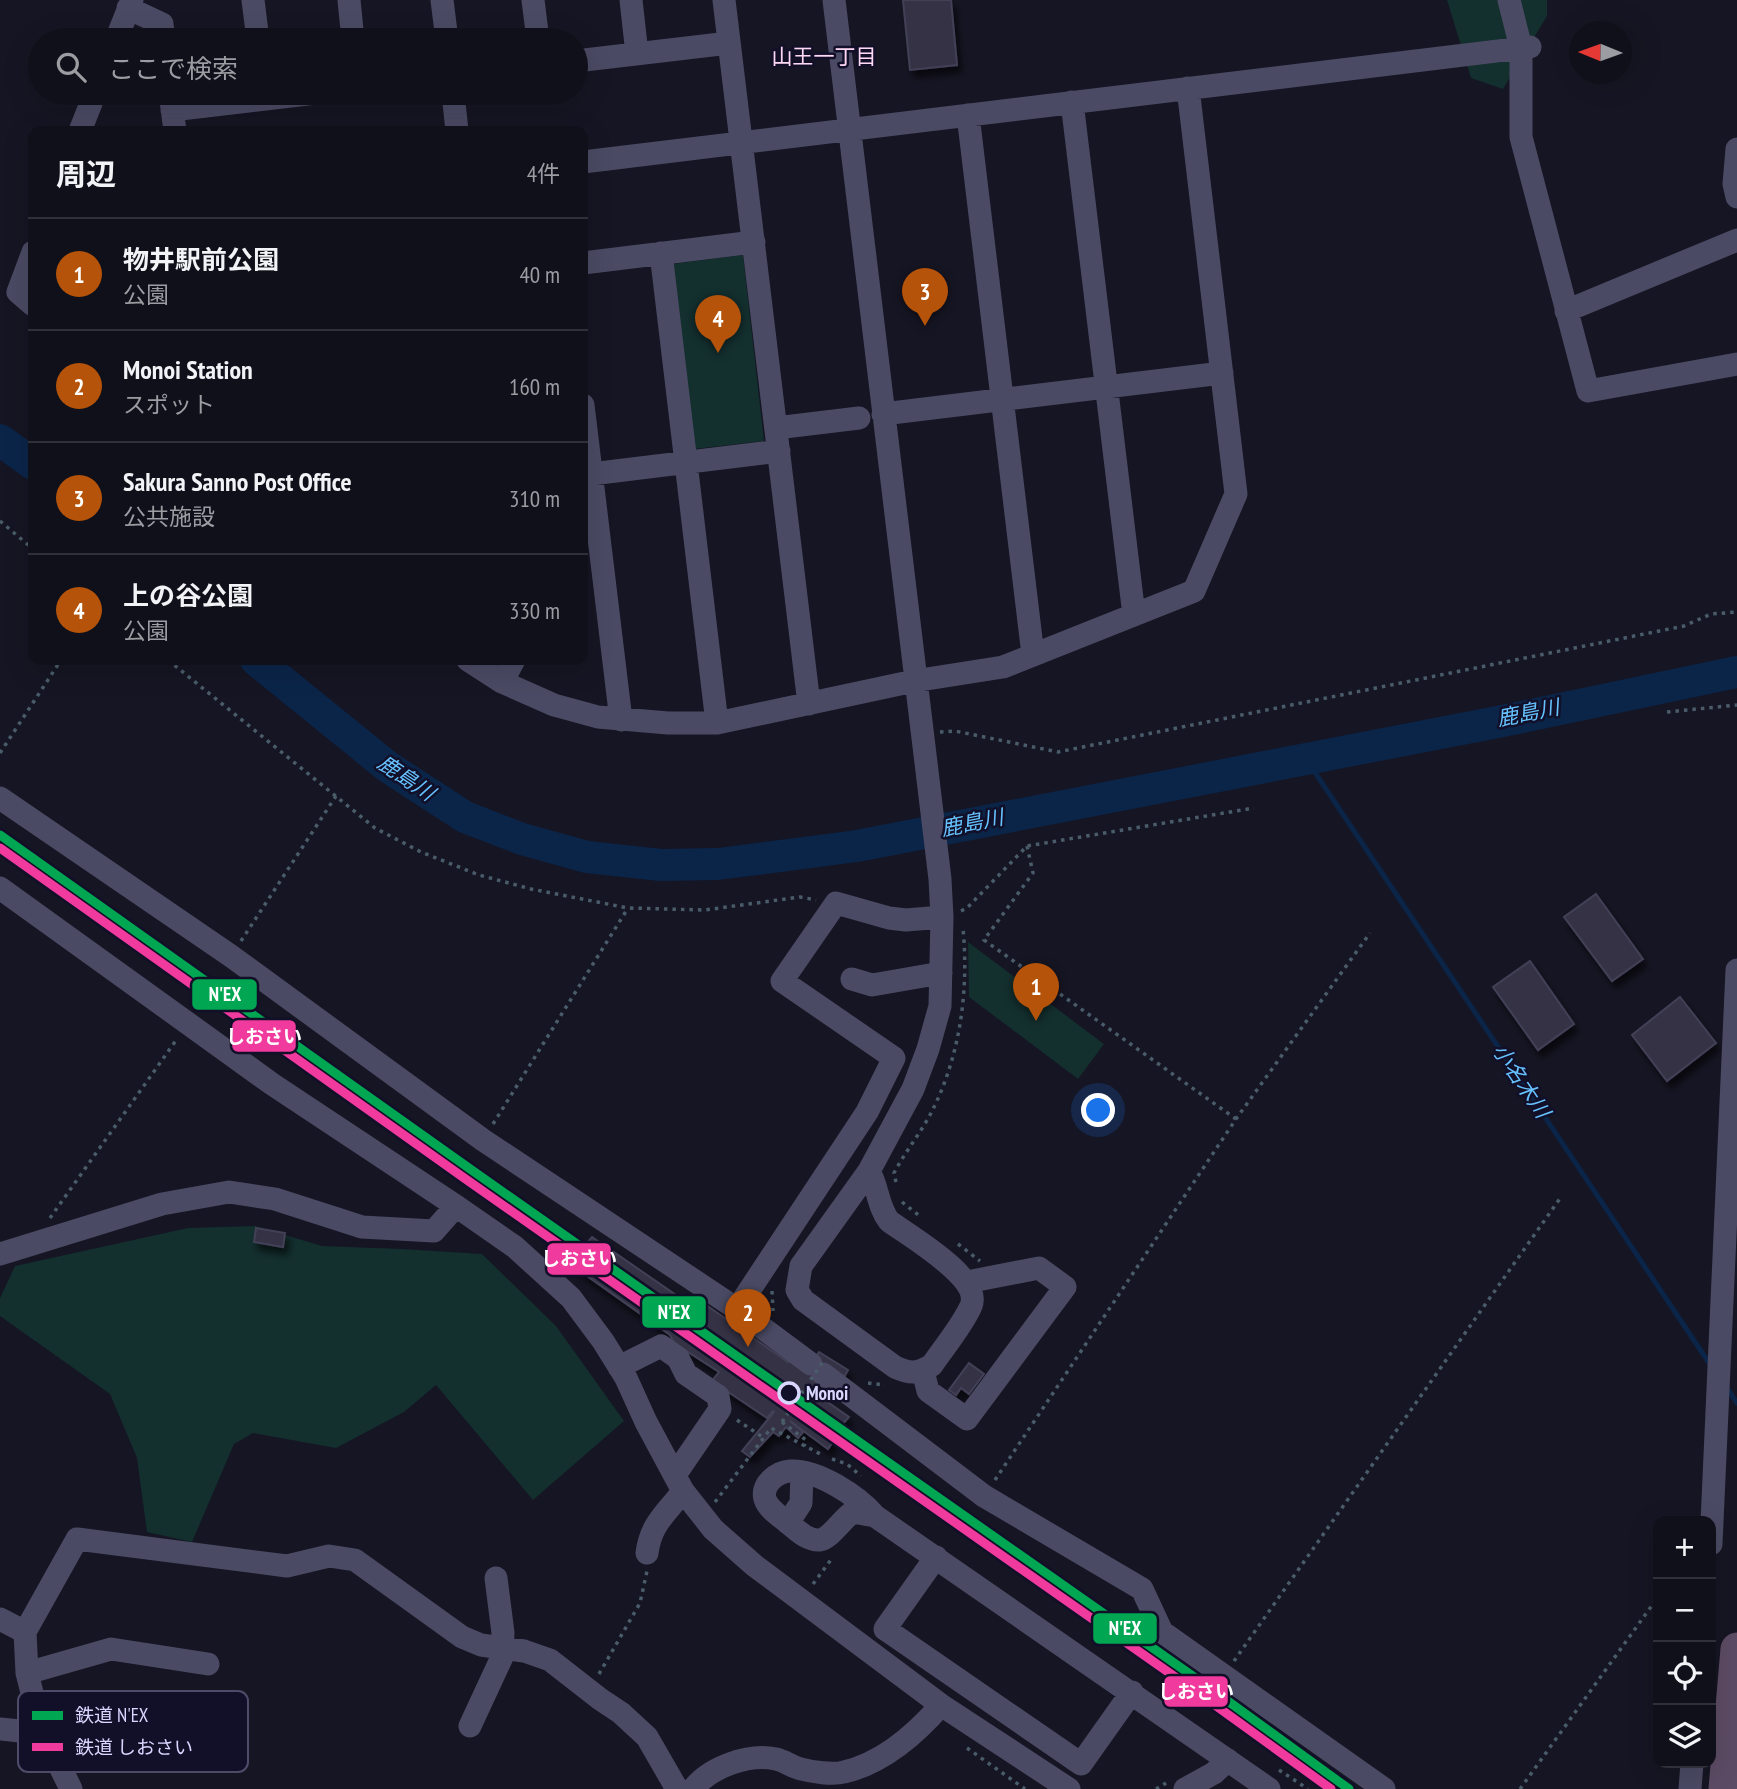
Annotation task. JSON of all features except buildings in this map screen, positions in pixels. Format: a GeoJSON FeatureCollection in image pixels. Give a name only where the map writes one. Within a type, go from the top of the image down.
{"type":"FeatureCollection","features":[{"type":"Feature","properties":{"kind":"highway"},"geometry":{"type":"LineString","coordinates":[[1725,1789],[1737,1649]]}},
{"type":"Feature","properties":{"kind":"street"},"geometry":{"type":"LineString","coordinates":[[253,0],[256,28]]}},
{"type":"Feature","properties":{"kind":"street"},"geometry":{"type":"LineString","coordinates":[[349,0],[352,28]]}},
{"type":"Feature","properties":{"kind":"street"},"geometry":{"type":"LineString","coordinates":[[442,0],[446,28]]}},
{"type":"Feature","properties":{"kind":"street"},"geometry":{"type":"LineString","coordinates":[[533,0],[536,28]]}},
{"type":"Feature","properties":{"kind":"street"},"geometry":{"type":"LineString","coordinates":[[631,0],[637,54]]}},
{"type":"Feature","properties":{"kind":"street"},"geometry":{"type":"LineString","coordinates":[[724,0],[809,704]]}},
{"type":"Feature","properties":{"kind":"street"},"geometry":{"type":"LineString","coordinates":[[834,0],[914,681],[940,879],[952,914],[941,973],[940,1006],[913,1089],[869,1171],[801,1266],[797,1290],[803,1300],[895,1367],[908,1374],[923,1371],[932,1365],[972,1304],[972,1292],[961,1274],[889,1221],[883,1213],[877,1185],[869,1171]]}},
{"type":"Feature","properties":{"kind":"street"},"geometry":{"type":"LineString","coordinates":[[1509,0],[1526,48],[1521,137],[1588,391],[1737,364]]}},
{"type":"Feature","properties":{"kind":"street"},"geometry":{"type":"LineString","coordinates":[[121,28],[130,4],[162,23],[163,28]]}},
{"type":"Feature","properties":{"kind":"street"},"geometry":{"type":"LineString","coordinates":[[588,60],[729,43]]}},
{"type":"Feature","properties":{"kind":"street"},"geometry":{"type":"LineString","coordinates":[[588,161],[1526,48]]}},
{"type":"Feature","properties":{"kind":"street"},"geometry":{"type":"LineString","coordinates":[[476,665],[502,682],[554,705],[598,717],[717,723],[914,681],[1003,667],[1194,591],[1236,494],[1188,89]]}},
{"type":"Feature","properties":{"kind":"street"},"geometry":{"type":"LineString","coordinates":[[1072,102],[1134,615]]}},
{"type":"Feature","properties":{"kind":"street"},"geometry":{"type":"LineString","coordinates":[[82,126],[90,105]]}},
{"type":"Feature","properties":{"kind":"street"},"geometry":{"type":"LineString","coordinates":[[172,111],[209,105]]}},
{"type":"Feature","properties":{"kind":"street"},"geometry":{"type":"LineString","coordinates":[[454,105],[456,126]]}},
{"type":"Feature","properties":{"kind":"street"},"geometry":{"type":"LineString","coordinates":[[968,115],[1033,655]]}},
{"type":"Feature","properties":{"kind":"street"},"geometry":{"type":"LineString","coordinates":[[1737,149],[1734,184],[1737,197]]}},
{"type":"Feature","properties":{"kind":"street"},"geometry":{"type":"LineString","coordinates":[[1566,311],[1737,240]]}},
{"type":"Feature","properties":{"kind":"street"},"geometry":{"type":"LineString","coordinates":[[588,261],[754,242]]}},
{"type":"Feature","properties":{"kind":"street"},"geometry":{"type":"LineString","coordinates":[[661,253],[717,723]]}},
{"type":"Feature","properties":{"kind":"street"},"geometry":{"type":"LineString","coordinates":[[28,265],[18,292],[28,301]]}},
{"type":"Feature","properties":{"kind":"street"},"geometry":{"type":"LineString","coordinates":[[883,414],[1222,373]]}},
{"type":"Feature","properties":{"kind":"street"},"geometry":{"type":"LineString","coordinates":[[776,428],[859,418]]}},
{"type":"Feature","properties":{"kind":"street"},"geometry":{"type":"LineString","coordinates":[[588,475],[779,451]]}},
{"type":"Feature","properties":{"kind":"street"},"geometry":{"type":"LineString","coordinates":[[588,482],[621,720]]}},
{"type":"Feature","properties":{"kind":"street"},"geometry":{"type":"LineString","coordinates":[[502,682],[511,665]]}},
{"type":"Feature","properties":{"kind":"street"},"geometry":{"type":"LineString","coordinates":[[0,798],[231,956],[483,1140],[737,1309],[819,1367],[984,1496],[1142,1589],[1162,1632],[1384,1789]]}},
{"type":"Feature","properties":{"kind":"street"},"geometry":{"type":"LineString","coordinates":[[0,888],[272,1084],[514,1247],[571,1298],[619,1367],[679,1483],[713,1530],[755,1566],[941,1705],[1069,1789]]}},
{"type":"Feature","properties":{"kind":"street"},"geometry":{"type":"LineString","coordinates":[[737,1309],[867,1112],[894,1058],[782,982],[836,903],[906,920],[952,914]]}},
{"type":"Feature","properties":{"kind":"street"},"geometry":{"type":"LineString","coordinates":[[1712,1516],[1737,970]]}},
{"type":"Feature","properties":{"kind":"street"},"geometry":{"type":"LineString","coordinates":[[852,979],[872,985],[941,973]]}},
{"type":"Feature","properties":{"kind":"street"},"geometry":{"type":"LineString","coordinates":[[0,1254],[162,1204],[229,1192],[275,1199],[362,1227],[434,1231],[456,1206]]}},
{"type":"Feature","properties":{"kind":"street"},"geometry":{"type":"LineString","coordinates":[[923,1371],[928,1391],[967,1419],[1065,1287],[1039,1268],[967,1282]]}},
{"type":"Feature","properties":{"kind":"street"},"geometry":{"type":"LineString","coordinates":[[619,1367],[661,1346],[678,1358],[686,1374],[718,1396],[720,1409],[649,1536],[647,1553]]}},
{"type":"Feature","properties":{"kind":"street"},"geometry":{"type":"LineString","coordinates":[[875,1516],[853,1512],[843,1518],[829,1536],[819,1540],[804,1536],[769,1508],[764,1498],[765,1490],[770,1480],[779,1473],[792,1470],[838,1485],[866,1505],[875,1516],[1269,1789]]}},
{"type":"Feature","properties":{"kind":"street"},"geometry":{"type":"LineString","coordinates":[[788,1523],[801,1503],[802,1472]]}},
{"type":"Feature","properties":{"kind":"street"},"geometry":{"type":"LineString","coordinates":[[825,1480],[841,1508],[843,1518]]}},
{"type":"Feature","properties":{"kind":"street"},"geometry":{"type":"LineString","coordinates":[[32,1691],[27,1673],[25,1632],[77,1539],[287,1566],[329,1556],[355,1560],[461,1637],[481,1645],[524,1651],[550,1660],[621,1713],[647,1737],[693,1788],[714,1771],[753,1757],[777,1759],[801,1769],[842,1773],[894,1750],[941,1705]]}},
{"type":"Feature","properties":{"kind":"street"},"geometry":{"type":"LineString","coordinates":[[936,1556],[885,1629],[1081,1764],[1132,1692]]}},
{"type":"Feature","properties":{"kind":"street"},"geometry":{"type":"LineString","coordinates":[[470,1726],[502,1657],[496,1578]]}},
{"type":"Feature","properties":{"kind":"street"},"geometry":{"type":"LineString","coordinates":[[0,1619],[25,1632]]}},
{"type":"Feature","properties":{"kind":"street"},"geometry":{"type":"LineString","coordinates":[[27,1673],[111,1649],[208,1664]]}},
{"type":"Feature","properties":{"kind":"street"},"geometry":{"type":"LineString","coordinates":[[572,1677],[581,1676],[589,1680],[598,1676]]}},
{"type":"Feature","properties":{"kind":"street"},"geometry":{"type":"LineString","coordinates":[[0,1729],[18,1731]]}},
{"type":"Feature","properties":{"kind":"street"},"geometry":{"type":"LineString","coordinates":[[1176,1786],[1214,1773],[1228,1760]]}},
{"type":"Feature","properties":{"kind":"street"},"geometry":{"type":"LineString","coordinates":[[1690,1789],[1692,1768]]}},
{"type":"Feature","properties":{"kind":"street"},"geometry":{"type":"LineString","coordinates":[[63,1772],[71,1789]]}},
{"type":"Feature","properties":{"kind":"path"},"geometry":{"type":"LineString","coordinates":[[0,521],[28,545]]}},
{"type":"Feature","properties":{"kind":"path"},"geometry":{"type":"LineString","coordinates":[[921,734],[955,731],[1058,752],[1684,626],[1711,614],[1737,612]]}},
{"type":"Feature","properties":{"kind":"path"},"geometry":{"type":"LineString","coordinates":[[0,753],[58,665]]}},
{"type":"Feature","properties":{"kind":"path"},"geometry":{"type":"LineString","coordinates":[[174,665],[375,828],[421,852],[479,874],[531,889],[628,908],[705,910],[800,897],[836,903]]}},
{"type":"Feature","properties":{"kind":"path"},"geometry":{"type":"LineString","coordinates":[[1667,712],[1737,705]]}},
{"type":"Feature","properties":{"kind":"path"},"geometry":{"type":"LineString","coordinates":[[231,956],[336,796]]}},
{"type":"Feature","properties":{"kind":"path"},"geometry":{"type":"LineString","coordinates":[[952,914],[967,908],[1027,846],[1254,808]]}},
{"type":"Feature","properties":{"kind":"path"},"geometry":{"type":"LineString","coordinates":[[1027,846],[1032,873],[984,940],[1236,1119]]}},
{"type":"Feature","properties":{"kind":"path"},"geometry":{"type":"LineString","coordinates":[[922,1218],[900,1201],[894,1173],[931,1113],[949,1069],[964,1006],[965,952],[952,914],[960,898]]}},
{"type":"Feature","properties":{"kind":"path"},"geometry":{"type":"LineString","coordinates":[[483,1140],[628,908]]}},
{"type":"Feature","properties":{"kind":"path"},"geometry":{"type":"LineString","coordinates":[[984,1496],[1236,1119],[1370,933]]}},
{"type":"Feature","properties":{"kind":"path"},"geometry":{"type":"LineString","coordinates":[[36,1244],[37,1237],[181,1034]]}},
{"type":"Feature","properties":{"kind":"path"},"geometry":{"type":"LineString","coordinates":[[1223,1676],[1561,1197]]}},
{"type":"Feature","properties":{"kind":"path"},"geometry":{"type":"LineString","coordinates":[[955,1242],[988,1267]]}},
{"type":"Feature","properties":{"kind":"path"},"geometry":{"type":"LineString","coordinates":[[804,1446],[806,1440],[782,1422],[819,1367]]}},
{"type":"Feature","properties":{"kind":"path"},"geometry":{"type":"LineString","coordinates":[[720,1409],[764,1438]]}},
{"type":"Feature","properties":{"kind":"path"},"geometry":{"type":"LineString","coordinates":[[598,1676],[640,1603],[647,1579],[647,1553]]}},
{"type":"Feature","properties":{"kind":"path"},"geometry":{"type":"LineString","coordinates":[[1520,1789],[1653,1604]]}},
{"type":"Feature","properties":{"kind":"path"},"geometry":{"type":"LineString","coordinates":[[962,1744],[1025,1789]]}},
{"type":"Feature","properties":{"kind":"path"},"geometry":{"type":"LineString","coordinates":[[1156,1789],[1176,1786]]}},
{"type":"Feature","properties":{"kind":"green space"},"geometry":{"type":"Polygon","coordinates":[[[1447,0],[1547,0],[1547,16],[1503,89],[1471,78],[1447,0]]]}},
{"type":"Feature","properties":{"kind":"green space"},"geometry":{"type":"Polygon","coordinates":[[[743,255],[764,441],[694,449],[672,264],[743,255]]]}},
{"type":"Feature","properties":{"kind":"green space"},"geometry":{"type":"Polygon","coordinates":[[[968,942],[1104,1044],[1078,1079],[969,997],[968,942]]]}},
{"type":"Feature","properties":{"kind":"green space"},"geometry":{"type":"Polygon","coordinates":[[[255,1226],[322,1246],[482,1254],[556,1326],[624,1421],[533,1500],[436,1385],[404,1412],[336,1448],[253,1433],[234,1444],[192,1542],[147,1532],[137,1458],[110,1394],[0,1316],[0,1298],[15,1266],[188,1228],[255,1226]]]}},
{"type":"Feature","properties":{"kind":"waterway","name":"鹿島川"},"geometry":{"type":"LineString","coordinates":[[0,440],[28,460]]}},
{"type":"Feature","properties":{"kind":"waterway","name":"鹿島川"},"geometry":{"type":"LineString","coordinates":[[262,665],[388,767],[465,817],[522,839],[587,857],[661,865],[718,864],[857,846],[1513,719],[1737,672]]}},
{"type":"Feature","properties":{"kind":"waterway","name":"小名木川"},"geometry":{"type":"LineString","coordinates":[[1306,759],[1711,1366]]}},
{"type":"Feature","properties":{"kind":"waterway","name":"小名木川"},"geometry":{"type":"LineString","coordinates":[[1727,1388],[1737,1403]]}},
{"type":"Feature","properties":{"kind":"rail line","name":"N'EX"},"geometry":{"type":"LineString","coordinates":[[0,835],[1349,1789]]}},
{"type":"Feature","properties":{"kind":"rail line","name":"しおさい"},"geometry":{"type":"LineString","coordinates":[[0,848],[1331,1789]]}},
{"type":"Feature","properties":{"kind":"place","name":"Sakura Sanno Post Office"},"geometry":{"type":"Point","coordinates":[925,326]}},
{"type":"Feature","properties":{"kind":"place","name":"上の谷公園"},"geometry":{"type":"Point","coordinates":[718,353]}},
{"type":"Feature","properties":{"kind":"place","name":"物井駅前公園"},"geometry":{"type":"Point","coordinates":[1036,1021]}},
{"type":"Feature","properties":{"kind":"place","name":"Monoi Station"},"geometry":{"type":"Point","coordinates":[748,1347]}},
{"type":"Feature","properties":{"kind":"place","name":"Monoi"},"geometry":{"type":"Point","coordinates":[789,1393]}},
{"type":"Feature","properties":{"kind":"district","name":"山王一丁目"},"geometry":{"type":"Point","coordinates":[824,57]}}]}
